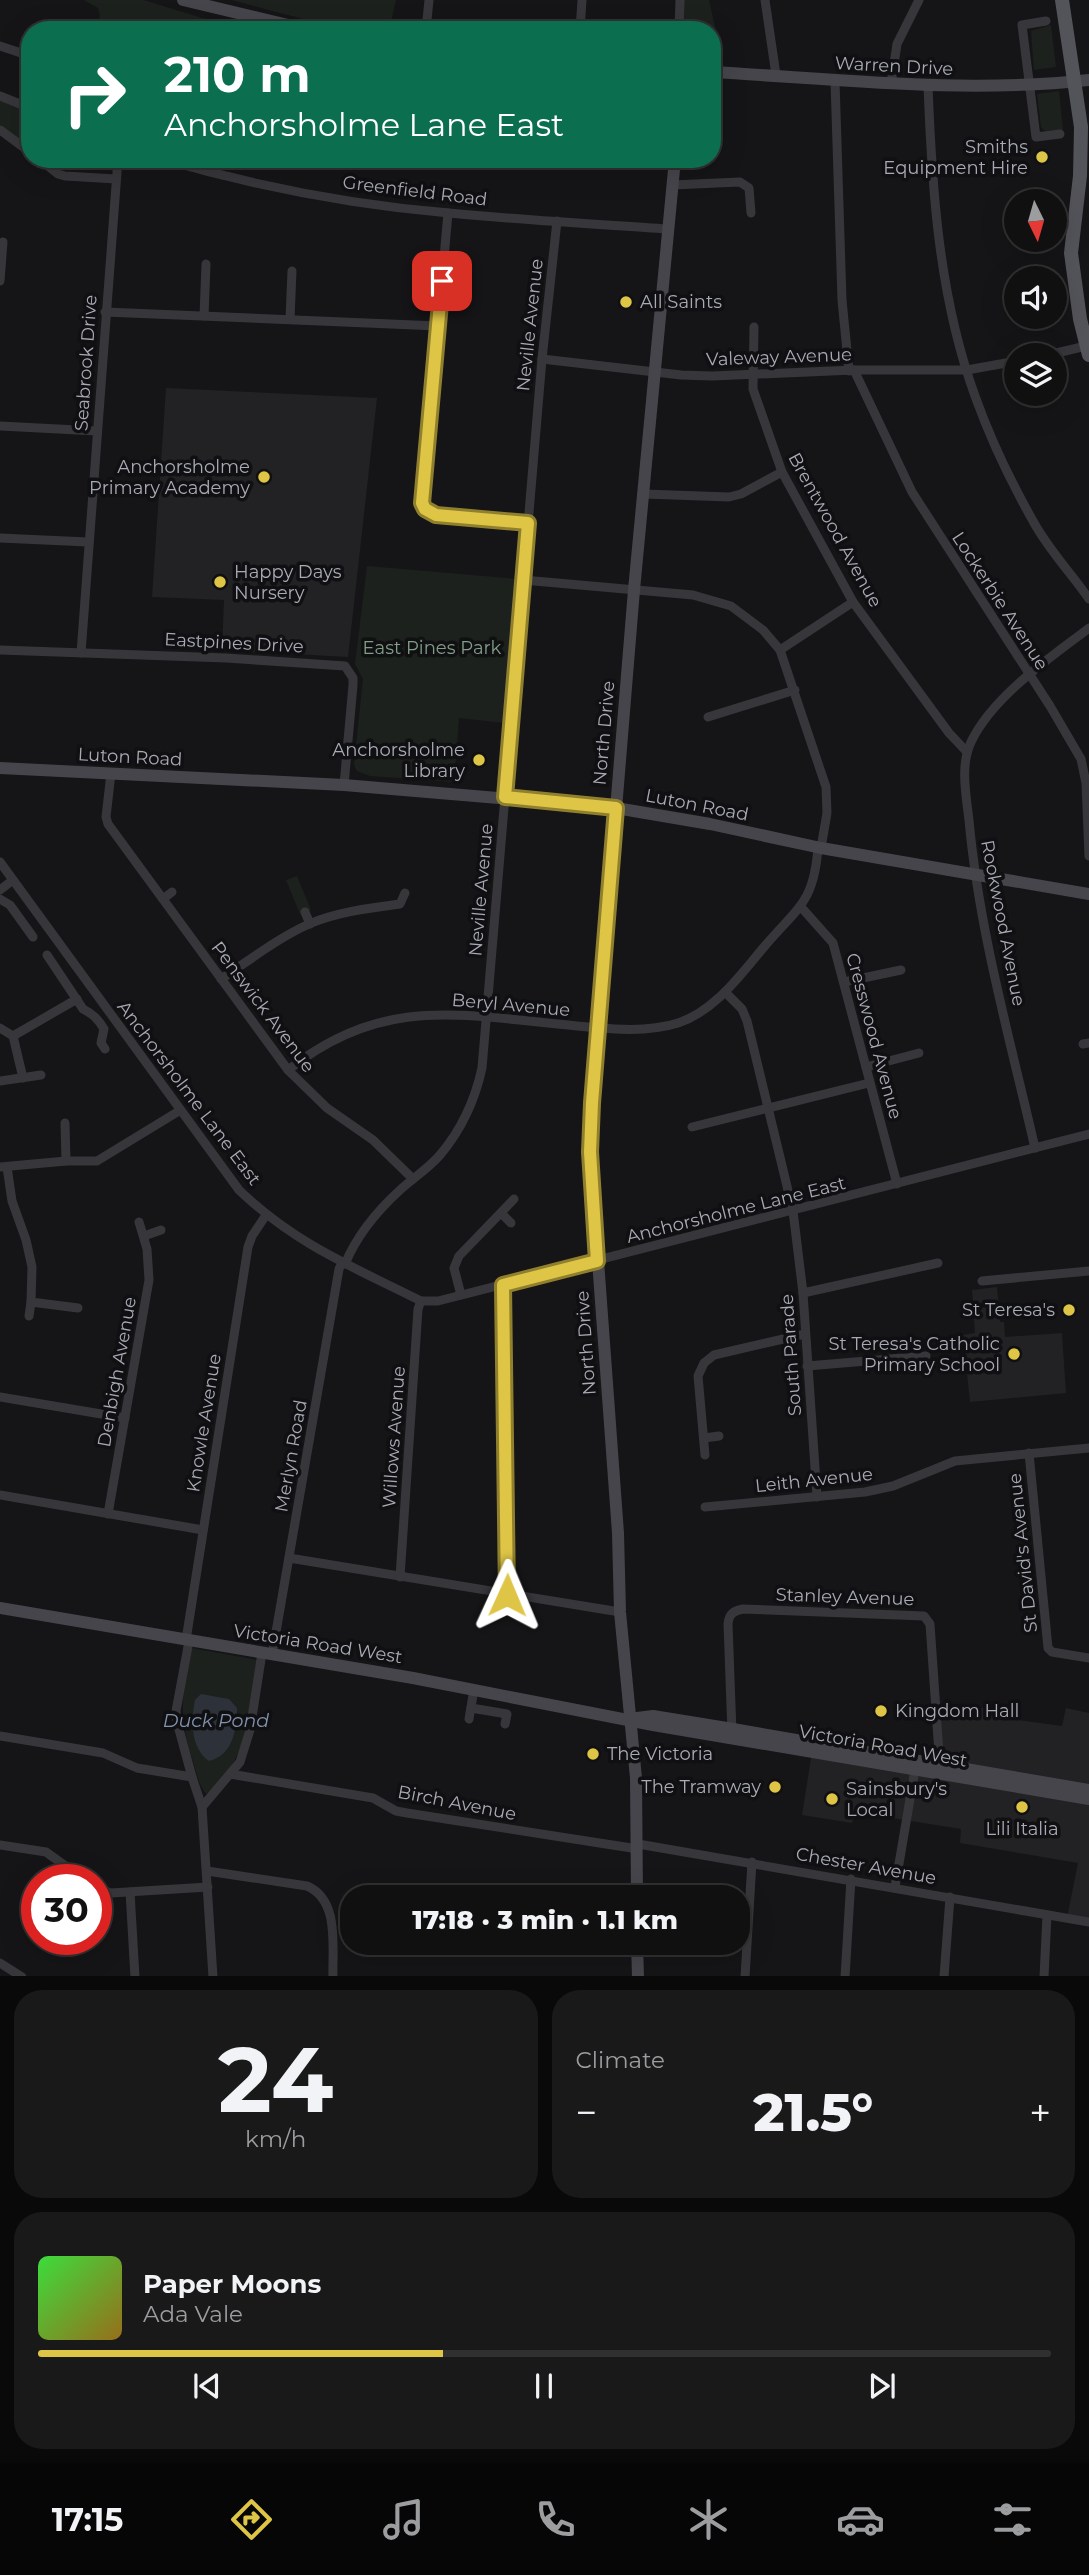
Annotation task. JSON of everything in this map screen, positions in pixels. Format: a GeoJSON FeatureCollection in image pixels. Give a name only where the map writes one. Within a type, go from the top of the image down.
{"type":"FeatureCollection","features":[{"type":"Feature","properties":{"kind":"main road"},"geometry":{"type":"LineString","coordinates":[[1062,0],[1082,81],[1081,155],[1072,253],[1080,319],[1088,350]]}},
{"type":"Feature","properties":{"kind":"street"},"geometry":{"type":"LineString","coordinates":[[183,0],[271,21]]}},
{"type":"Feature","properties":{"kind":"street"},"geometry":{"type":"LineString","coordinates":[[427,21],[429,0]]}},
{"type":"Feature","properties":{"kind":"street"},"geometry":{"type":"LineString","coordinates":[[581,21],[582,0]]}},
{"type":"Feature","properties":{"kind":"street"},"geometry":{"type":"LineString","coordinates":[[679,21],[680,0]]}},
{"type":"Feature","properties":{"kind":"street"},"geometry":{"type":"LineString","coordinates":[[765,0],[776,75]]}},
{"type":"Feature","properties":{"kind":"street"},"geometry":{"type":"LineString","coordinates":[[891,84],[897,44],[919,0]]}},
{"type":"Feature","properties":{"kind":"street"},"geometry":{"type":"LineString","coordinates":[[1045,21],[1022,25],[1028,85],[1036,137],[1060,134]]}},
{"type":"Feature","properties":{"kind":"street"},"geometry":{"type":"LineString","coordinates":[[0,46],[21,53]]}},
{"type":"Feature","properties":{"kind":"street","name":"Warren Drive"},"geometry":{"type":"LineString","coordinates":[[721,72],[928,86],[1028,85],[1082,81]]}},
{"type":"Feature","properties":{"kind":"street","name":"Lockerbie Avenue"},"geometry":{"type":"LineString","coordinates":[[835,81],[842,300],[852,371],[912,492],[1030,674],[1081,759],[1086,783],[1089,856]]}},
{"type":"Feature","properties":{"kind":"street"},"geometry":{"type":"LineString","coordinates":[[928,86],[940,250],[967,370],[991,434],[1034,523],[1089,599]]}},
{"type":"Feature","properties":{"kind":"street"},"geometry":{"type":"LineString","coordinates":[[0,96],[21,104]]}},
{"type":"Feature","properties":{"kind":"street"},"geometry":{"type":"LineString","coordinates":[[0,130],[21,146]]}},
{"type":"Feature","properties":{"kind":"street"},"geometry":{"type":"LineString","coordinates":[[50,168],[58,174],[116,179]]}},
{"type":"Feature","properties":{"kind":"street","name":"Seabrook Drive"},"geometry":{"type":"LineString","coordinates":[[80,653],[117,168]]}},
{"type":"Feature","properties":{"kind":"street","name":"Greenfield Road"},"geometry":{"type":"LineString","coordinates":[[198,168],[316,194],[448,213],[667,229]]}},
{"type":"Feature","properties":{"kind":"street","name":"North Drive"},"geometry":{"type":"LineString","coordinates":[[638,1885],[637,1787],[620,1612],[618,1533],[590,1152],[634,590],[674,168]]}},
{"type":"Feature","properties":{"kind":"street"},"geometry":{"type":"LineString","coordinates":[[672,185],[740,182],[749,188],[751,213]]}},
{"type":"Feature","properties":{"kind":"street"},"geometry":{"type":"LineString","coordinates":[[448,213],[422,503],[425,509],[436,515],[528,523]]}},
{"type":"Feature","properties":{"kind":"street","name":"Neville Avenue"},"geometry":{"type":"LineString","coordinates":[[344,1263],[356,1240],[383,1206],[432,1163],[449,1144],[471,1105],[482,1068],[542,359],[557,221]]}},
{"type":"Feature","properties":{"kind":"street"},"geometry":{"type":"LineString","coordinates":[[0,281],[3,242]]}},
{"type":"Feature","properties":{"kind":"street"},"geometry":{"type":"LineString","coordinates":[[204,316],[206,264]]}},
{"type":"Feature","properties":{"kind":"street"},"geometry":{"type":"LineString","coordinates":[[290,319],[292,271]]}},
{"type":"Feature","properties":{"kind":"street"},"geometry":{"type":"LineString","coordinates":[[105,312],[438,326]]}},
{"type":"Feature","properties":{"kind":"street","name":"Brentwood Avenue"},"geometry":{"type":"LineString","coordinates":[[754,327],[754,389],[782,472],[853,602],[949,733],[967,752]]}},
{"type":"Feature","properties":{"kind":"street"},"geometry":{"type":"LineString","coordinates":[[1067,353],[1088,350]]}},
{"type":"Feature","properties":{"kind":"street","name":"Valeway Avenue"},"geometry":{"type":"LineString","coordinates":[[542,359],[681,375],[754,376],[852,371],[967,370],[1004,363]]}},
{"type":"Feature","properties":{"kind":"street"},"geometry":{"type":"LineString","coordinates":[[0,426],[97,431]]}},
{"type":"Feature","properties":{"kind":"street"},"geometry":{"type":"LineString","coordinates":[[644,494],[729,497],[741,494],[782,472]]}},
{"type":"Feature","properties":{"kind":"street"},"geometry":{"type":"LineString","coordinates":[[0,538],[88,542]]}},
{"type":"Feature","properties":{"kind":"street"},"geometry":{"type":"LineString","coordinates":[[523,580],[693,595],[731,606],[763,630],[780,650],[853,602]]}},
{"type":"Feature","properties":{"kind":"street","name":"Rookwood Avenue"},"geometry":{"type":"LineString","coordinates":[[1035,1148],[974,875],[965,781],[967,752],[984,722],[1030,674],[1089,628]]}},
{"type":"Feature","properties":{"kind":"street","name":"Eastpines Drive"},"geometry":{"type":"LineString","coordinates":[[0,650],[345,666],[353,678],[353,685],[344,785]]}},
{"type":"Feature","properties":{"kind":"street","name":"Beryl Avenue"},"geometry":{"type":"LineString","coordinates":[[288,1070],[339,1035],[389,1018],[424,1014],[598,1028],[654,1028],[678,1023],[701,1012],[725,992],[801,906],[814,879],[827,813],[826,787],[780,650]]}},
{"type":"Feature","properties":{"kind":"street"},"geometry":{"type":"LineString","coordinates":[[708,717],[795,690]]}},
{"type":"Feature","properties":{"kind":"street","name":"Luton Road"},"geometry":{"type":"LineString","coordinates":[[0,768],[344,785],[616,808],[710,824],[819,848],[1089,894]]}},
{"type":"Feature","properties":{"kind":"street","name":"Penswick Avenue"},"geometry":{"type":"LineString","coordinates":[[111,773],[106,817],[108,824],[288,1070],[327,1108],[373,1140],[413,1179]]}},
{"type":"Feature","properties":{"kind":"street","name":"Anchorsholme Lane East"},"geometry":{"type":"LineString","coordinates":[[0,862],[239,1190],[266,1215],[307,1244],[421,1301],[433,1302],[503,1285],[1089,1134]]}},
{"type":"Feature","properties":{"kind":"street"},"geometry":{"type":"LineString","coordinates":[[0,890],[13,880]]}},
{"type":"Feature","properties":{"kind":"street"},"geometry":{"type":"LineString","coordinates":[[163,899],[173,892]]}},
{"type":"Feature","properties":{"kind":"street"},"geometry":{"type":"LineString","coordinates":[[400,904],[405,893]]}},
{"type":"Feature","properties":{"kind":"street"},"geometry":{"type":"LineString","coordinates":[[0,899],[10,905],[33,937]]}},
{"type":"Feature","properties":{"kind":"street"},"geometry":{"type":"LineString","coordinates":[[400,904],[409,913]]}},
{"type":"Feature","properties":{"kind":"street"},"geometry":{"type":"LineString","coordinates":[[221,979],[285,936],[310,924],[348,912],[400,904]]}},
{"type":"Feature","properties":{"kind":"street","name":"Cresswood Avenue"},"geometry":{"type":"LineString","coordinates":[[801,906],[833,943],[897,1184]]}},
{"type":"Feature","properties":{"kind":"street"},"geometry":{"type":"LineString","coordinates":[[305,912],[310,924]]}},
{"type":"Feature","properties":{"kind":"street"},"geometry":{"type":"LineString","coordinates":[[47,955],[83,1009],[93,1014],[102,1026],[104,1031],[101,1043],[105,1049]]}},
{"type":"Feature","properties":{"kind":"street"},"geometry":{"type":"LineString","coordinates":[[844,982],[901,970]]}},
{"type":"Feature","properties":{"kind":"street","name":"South Parade"},"geometry":{"type":"LineString","coordinates":[[725,992],[742,1009],[747,1021],[793,1211],[803,1293],[817,1497]]}},
{"type":"Feature","properties":{"kind":"street"},"geometry":{"type":"LineString","coordinates":[[13,1036],[77,999]]}},
{"type":"Feature","properties":{"kind":"street"},"geometry":{"type":"LineString","coordinates":[[0,1028],[13,1036],[23,1078]]}},
{"type":"Feature","properties":{"kind":"street"},"geometry":{"type":"LineString","coordinates":[[866,1067],[919,1053]]}},
{"type":"Feature","properties":{"kind":"street"},"geometry":{"type":"LineString","coordinates":[[0,1082],[41,1075]]}},
{"type":"Feature","properties":{"kind":"street"},"geometry":{"type":"LineString","coordinates":[[692,1127],[869,1083]]}},
{"type":"Feature","properties":{"kind":"street"},"geometry":{"type":"LineString","coordinates":[[29,1316],[32,1267],[4,1167],[97,1161],[179,1111]]}},
{"type":"Feature","properties":{"kind":"street"},"geometry":{"type":"LineString","coordinates":[[65,1123],[66,1161]]}},
{"type":"Feature","properties":{"kind":"street"},"geometry":{"type":"LineString","coordinates":[[461,1295],[455,1274],[458,1256],[514,1199]]}},
{"type":"Feature","properties":{"kind":"street"},"geometry":{"type":"LineString","coordinates":[[501,1213],[511,1223]]}},
{"type":"Feature","properties":{"kind":"street","name":"Knowle Avenue"},"geometry":{"type":"LineString","coordinates":[[213,1976],[202,1807],[176,1711],[248,1247],[266,1215]]}},
{"type":"Feature","properties":{"kind":"street","name":"Denbigh Avenue"},"geometry":{"type":"LineString","coordinates":[[108,1514],[149,1280],[149,1259],[139,1222]]}},
{"type":"Feature","properties":{"kind":"street"},"geometry":{"type":"LineString","coordinates":[[144,1236],[161,1230]]}},
{"type":"Feature","properties":{"kind":"street","name":"Merlyn Road"},"geometry":{"type":"LineString","coordinates":[[202,1807],[240,1762],[247,1741],[289,1558],[339,1269],[344,1263]]}},
{"type":"Feature","properties":{"kind":"street"},"geometry":{"type":"LineString","coordinates":[[803,1293],[938,1263]]}},
{"type":"Feature","properties":{"kind":"street"},"geometry":{"type":"LineString","coordinates":[[982,1281],[1089,1271]]}},
{"type":"Feature","properties":{"kind":"street"},"geometry":{"type":"LineString","coordinates":[[503,1285],[507,1595]]}},
{"type":"Feature","properties":{"kind":"street","name":"Willows Avenue"},"geometry":{"type":"LineString","coordinates":[[400,1577],[418,1308],[421,1301]]}},
{"type":"Feature","properties":{"kind":"street"},"geometry":{"type":"LineString","coordinates":[[30,1302],[78,1308]]}},
{"type":"Feature","properties":{"kind":"street"},"geometry":{"type":"LineString","coordinates":[[705,1455],[698,1376],[704,1363],[714,1355],[805,1334]]}},
{"type":"Feature","properties":{"kind":"street"},"geometry":{"type":"LineString","coordinates":[[807,1366],[926,1356]]}},
{"type":"Feature","properties":{"kind":"street"},"geometry":{"type":"LineString","coordinates":[[0,1397],[125,1418]]}},
{"type":"Feature","properties":{"kind":"street"},"geometry":{"type":"LineString","coordinates":[[704,1438],[719,1436]]}},
{"type":"Feature","properties":{"kind":"street","name":"Leith Avenue"},"geometry":{"type":"LineString","coordinates":[[705,1507],[885,1488],[955,1461],[1089,1448]]}},
{"type":"Feature","properties":{"kind":"street","name":"St David's Avenue"},"geometry":{"type":"LineString","coordinates":[[1028,1453],[1048,1648],[1052,1652],[1089,1658]]}},
{"type":"Feature","properties":{"kind":"street"},"geometry":{"type":"LineString","coordinates":[[0,1495],[203,1530]]}},
{"type":"Feature","properties":{"kind":"street"},"geometry":{"type":"LineString","coordinates":[[289,1558],[620,1612]]}},
{"type":"Feature","properties":{"kind":"street","name":"Victoria Road West"},"geometry":{"type":"LineString","coordinates":[[0,1608],[474,1689],[630,1719],[653,1716],[732,1733],[1089,1790]]}},
{"type":"Feature","properties":{"kind":"street","name":"Stanley Avenue"},"geometry":{"type":"LineString","coordinates":[[732,1733],[728,1624],[734,1611],[743,1609],[924,1616],[930,1624],[940,1768]]}},
{"type":"Feature","properties":{"kind":"street"},"geometry":{"type":"LineString","coordinates":[[469,1719],[474,1689]]}},
{"type":"Feature","properties":{"kind":"street"},"geometry":{"type":"LineString","coordinates":[[471,1708],[507,1714],[505,1724]]}},
{"type":"Feature","properties":{"kind":"street"},"geometry":{"type":"LineString","coordinates":[[0,1736],[103,1753],[137,1768],[192,1777]]}},
{"type":"Feature","properties":{"kind":"street"},"geometry":{"type":"LineString","coordinates":[[895,1887],[916,1764]]}},
{"type":"Feature","properties":{"kind":"street","name":"Victoria Road West"},"geometry":{"type":"LineString","coordinates":[[940,1768],[1089,1799]]}},
{"type":"Feature","properties":{"kind":"street","name":"Birch Avenue"},"geometry":{"type":"LineString","coordinates":[[230,1774],[373,1798],[396,1811],[407,1813],[638,1847]]}},
{"type":"Feature","properties":{"kind":"street"},"geometry":{"type":"LineString","coordinates":[[0,1845],[46,1852],[63,1864]]}},
{"type":"Feature","properties":{"kind":"street","name":"Chester Avenue"},"geometry":{"type":"LineString","coordinates":[[638,1847],[752,1862],[1089,1922]]}},
{"type":"Feature","properties":{"kind":"street"},"geometry":{"type":"LineString","coordinates":[[745,1976],[752,1862]]}},
{"type":"Feature","properties":{"kind":"street"},"geometry":{"type":"LineString","coordinates":[[207,1871],[307,1886],[317,1890],[329,1911],[333,1976]]}},
{"type":"Feature","properties":{"kind":"street"},"geometry":{"type":"LineString","coordinates":[[845,1976],[851,1879]]}},
{"type":"Feature","properties":{"kind":"street"},"geometry":{"type":"LineString","coordinates":[[112,1893],[208,1887]]}},
{"type":"Feature","properties":{"kind":"street"},"geometry":{"type":"LineString","coordinates":[[130,1892],[135,1976]]}},
{"type":"Feature","properties":{"kind":"street"},"geometry":{"type":"LineString","coordinates":[[944,1976],[950,1897]]}},
{"type":"Feature","properties":{"kind":"street"},"geometry":{"type":"LineString","coordinates":[[1044,1976],[1047,1914]]}},
{"type":"Feature","properties":{"kind":"street"},"geometry":{"type":"LineString","coordinates":[[637,1955],[638,1976]]}},
{"type":"Feature","properties":{"kind":"street"},"geometry":{"type":"LineString","coordinates":[[0,1963],[22,1976]]}},
{"type":"Feature","properties":{"kind":"shaded area","name":"Anchorsholme Primary Academy"},"geometry":{"type":"Polygon","coordinates":[[[166,388],[377,398],[348,657],[222,650],[224,600],[152,597],[166,388]]]}},
{"type":"Feature","properties":{"kind":"shaded area","name":"St Teresa's Catholic Primary School"},"geometry":{"type":"Polygon","coordinates":[[[997,1287],[1000,1322],[1004,1322],[1005,1337],[1062,1333],[1066,1393],[970,1402],[963,1335],[975,1333],[972,1290],[997,1287]]]}},
{"type":"Feature","properties":{"kind":"shaded area"},"geometry":{"type":"Polygon","coordinates":[[[994,1706],[997,1717],[1062,1726],[1066,1708],[1089,1713],[1089,1790],[941,1764],[938,1714],[994,1706]]]}},
{"type":"Feature","properties":{"kind":"shaded area"},"geometry":{"type":"Polygon","coordinates":[[[812,1752],[1089,1799],[1089,1922],[1067,1918],[1078,1863],[960,1843],[961,1829],[855,1812],[852,1823],[802,1815],[812,1752]]]}},
{"type":"Feature","properties":{"kind":"green space"},"geometry":{"type":"Polygon","coordinates":[[[84,0],[144,0],[214,21],[98,21],[98,8],[84,0]]]}},
{"type":"Feature","properties":{"kind":"green space"},"geometry":{"type":"Polygon","coordinates":[[[232,0],[396,0],[391,21],[314,21],[232,0]]]}},
{"type":"Feature","properties":{"kind":"green space"},"geometry":{"type":"Polygon","coordinates":[[[681,0],[709,0],[714,21],[680,21],[681,0]]]}},
{"type":"Feature","properties":{"kind":"green space"},"geometry":{"type":"Polygon","coordinates":[[[1051,25],[1056,67],[1034,70],[1031,31],[1051,25]]]}},
{"type":"Feature","properties":{"kind":"green space"},"geometry":{"type":"Polygon","coordinates":[[[1059,91],[1063,130],[1045,131],[1041,127],[1037,94],[1059,91]]]}},
{"type":"Feature","properties":{"kind":"green space"},"geometry":{"type":"Polygon","coordinates":[[[0,97],[21,105],[21,141],[0,125],[0,97]]]}},
{"type":"Feature","properties":{"kind":"green space","name":"East Pines Park"},"geometry":{"type":"Polygon","coordinates":[[[367,566],[518,579],[505,723],[459,718],[454,782],[370,776],[357,771],[354,765],[363,679],[355,664],[367,566]]]}},
{"type":"Feature","properties":{"kind":"green space"},"geometry":{"type":"Polygon","coordinates":[[[297,876],[311,910],[300,914],[286,880],[297,876]]]}},
{"type":"Feature","properties":{"kind":"green space"},"geometry":{"type":"Polygon","coordinates":[[[192,1648],[257,1660],[249,1715],[239,1750],[220,1781],[206,1794],[196,1772],[184,1728],[184,1691],[192,1648]]]}},
{"type":"Feature","properties":{"kind":"water","name":"Duck Pond"},"geometry":{"type":"Polygon","coordinates":[[[201,1694],[229,1699],[237,1708],[232,1740],[224,1753],[209,1761],[198,1749],[193,1733],[195,1700],[201,1694]]]}},
{"type":"Feature","properties":{"kind":"place","name":"Smiths Equipment Hire"},"geometry":{"type":"Point","coordinates":[1042,157]}},
{"type":"Feature","properties":{"kind":"place","name":"All Saints"},"geometry":{"type":"Point","coordinates":[626,302]}},
{"type":"Feature","properties":{"kind":"place","name":"Anchorsholme Primary Academy"},"geometry":{"type":"Point","coordinates":[264,477]}},
{"type":"Feature","properties":{"kind":"place","name":"Happy Days Nursery"},"geometry":{"type":"Point","coordinates":[220,582]}},
{"type":"Feature","properties":{"kind":"place","name":"Anchorsholme Library"},"geometry":{"type":"Point","coordinates":[479,760]}},
{"type":"Feature","properties":{"kind":"place","name":"St Teresa's"},"geometry":{"type":"Point","coordinates":[1069,1310]}},
{"type":"Feature","properties":{"kind":"place","name":"St Teresa's Catholic Primary School"},"geometry":{"type":"Point","coordinates":[1014,1354]}},
{"type":"Feature","properties":{"kind":"place","name":"Kingdom Hall"},"geometry":{"type":"Point","coordinates":[881,1711]}},
{"type":"Feature","properties":{"kind":"place","name":"The Victoria"},"geometry":{"type":"Point","coordinates":[593,1754]}},
{"type":"Feature","properties":{"kind":"place","name":"The Tramway"},"geometry":{"type":"Point","coordinates":[775,1787]}},
{"type":"Feature","properties":{"kind":"place","name":"Sainsbury's Local"},"geometry":{"type":"Point","coordinates":[832,1799]}},
{"type":"Feature","properties":{"kind":"place","name":"Lili Italia"},"geometry":{"type":"Point","coordinates":[1022,1807]}},
{"type":"Feature","properties":{"kind":"route"},"geometry":{"type":"LineString","coordinates":[[442,281],[422,503],[429,513],[436,515],[528,523],[505,797],[616,808],[592,1103],[590,1152],[597,1261],[503,1285],[507,1595]]}}]}
